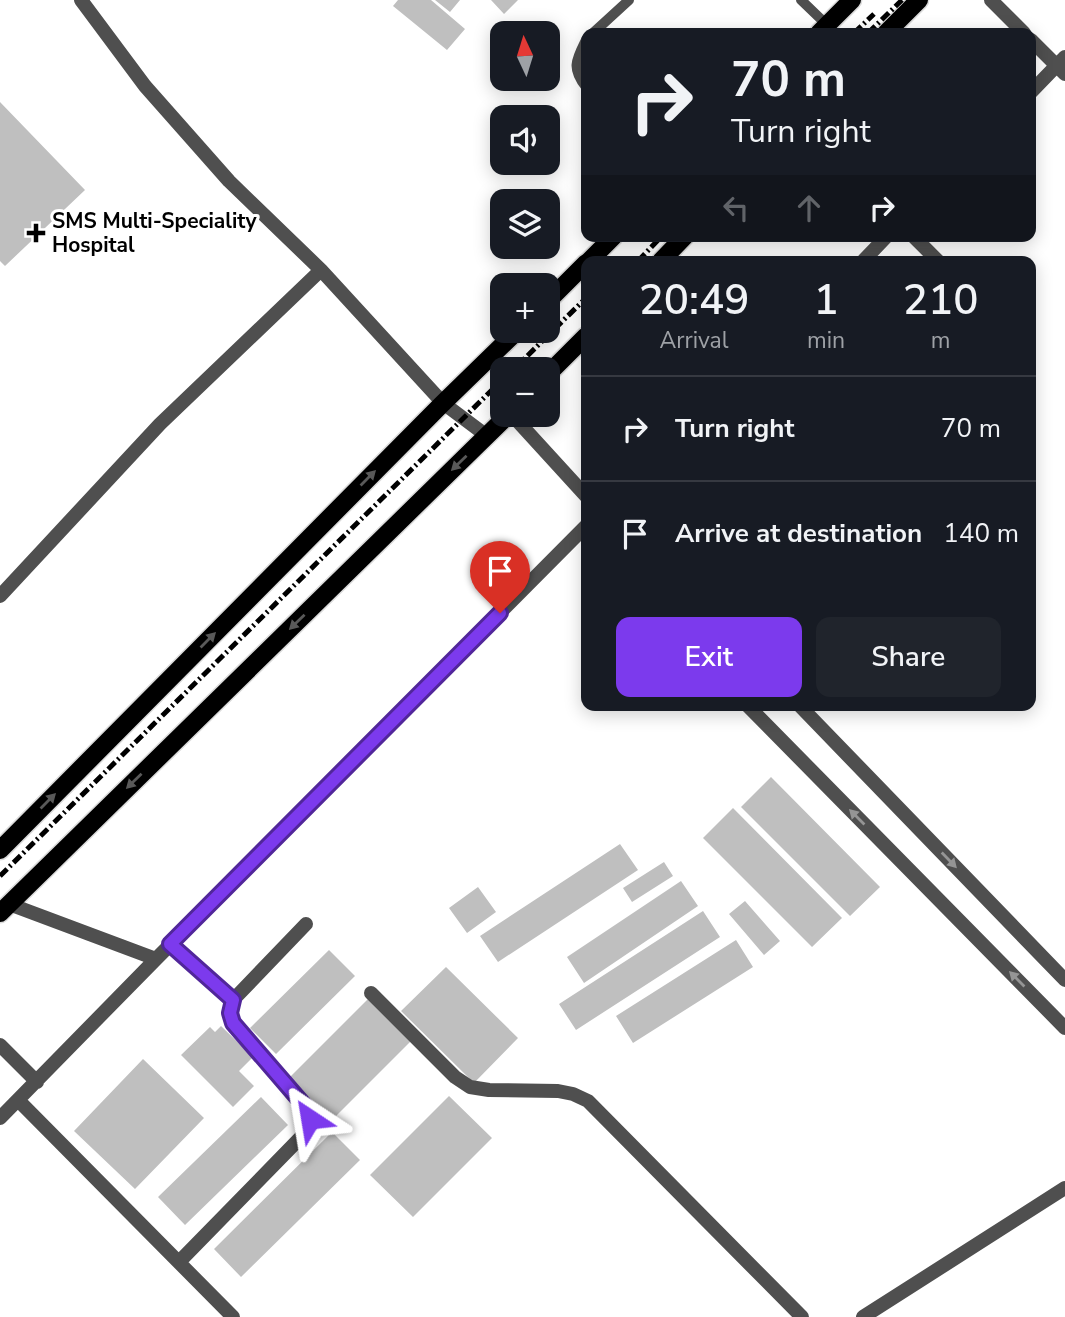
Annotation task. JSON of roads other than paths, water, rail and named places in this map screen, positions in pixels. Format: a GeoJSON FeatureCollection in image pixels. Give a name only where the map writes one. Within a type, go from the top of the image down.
{"type":"FeatureCollection","features":[{"type":"Feature","properties":{"kind":"main road"},"geometry":{"type":"LineString","coordinates":[[824,28],[852,0]]}},
{"type":"Feature","properties":{"kind":"main road"},"geometry":{"type":"LineString","coordinates":[[891,28],[919,0]]}},
{"type":"Feature","properties":{"kind":"main road"},"geometry":{"type":"LineString","coordinates":[[594,256],[608,242]]}},
{"type":"Feature","properties":{"kind":"main road"},"geometry":{"type":"LineString","coordinates":[[665,256],[679,242]]}},
{"type":"Feature","properties":{"kind":"main road"},"geometry":{"type":"LineString","coordinates":[[560,289],[581,269]]}},
{"type":"Feature","properties":{"kind":"main road"},"geometry":{"type":"LineString","coordinates":[[560,362],[581,341]]}},
{"type":"Feature","properties":{"kind":"main road"},"geometry":{"type":"LineString","coordinates":[[0,850],[505,343]]}},
{"type":"Feature","properties":{"kind":"main road"},"geometry":{"type":"LineString","coordinates":[[5,909],[496,427]]}},
{"type":"Feature","properties":{"kind":"street"},"geometry":{"type":"LineString","coordinates":[[81,0],[145,86],[229,181],[321,271],[443,403],[486,436]]}},
{"type":"Feature","properties":{"kind":"street"},"geometry":{"type":"LineString","coordinates":[[992,0],[1019,28]]}},
{"type":"Feature","properties":{"kind":"street"},"geometry":{"type":"LineString","coordinates":[[1036,44],[1062,66],[1036,88]]}},
{"type":"Feature","properties":{"kind":"street"},"geometry":{"type":"LineString","coordinates":[[868,256],[881,242]]}},
{"type":"Feature","properties":{"kind":"street"},"geometry":{"type":"LineString","coordinates":[[919,242],[933,256]]}},
{"type":"Feature","properties":{"kind":"street"},"geometry":{"type":"LineString","coordinates":[[0,596],[160,424],[321,271]]}},
{"type":"Feature","properties":{"kind":"street"},"geometry":{"type":"LineString","coordinates":[[521,427],[581,491]]}},
{"type":"Feature","properties":{"kind":"street"},"geometry":{"type":"LineString","coordinates":[[0,1118],[170,944],[581,538]]}},
{"type":"Feature","properties":{"kind":"street"},"geometry":{"type":"LineString","coordinates":[[753,711],[1065,1028]]}},
{"type":"Feature","properties":{"kind":"street"},"geometry":{"type":"LineString","coordinates":[[805,711],[1065,980]]}},
{"type":"Feature","properties":{"kind":"street"},"geometry":{"type":"LineString","coordinates":[[5,909],[156,959]]}},
{"type":"Feature","properties":{"kind":"street"},"geometry":{"type":"LineString","coordinates":[[179,1262],[306,1132],[310,1119],[309,1111],[233,1023],[230,1013],[233,1000],[306,924]]}},
{"type":"Feature","properties":{"kind":"street"},"geometry":{"type":"LineString","coordinates":[[170,944],[233,1000]]}},
{"type":"Feature","properties":{"kind":"street"},"geometry":{"type":"LineString","coordinates":[[371,993],[455,1077],[470,1087],[489,1090],[558,1091],[588,1101],[802,1317]]}},
{"type":"Feature","properties":{"kind":"street"},"geometry":{"type":"LineString","coordinates":[[0,1045],[37,1082]]}},
{"type":"Feature","properties":{"kind":"street"},"geometry":{"type":"LineString","coordinates":[[18,1100],[233,1317]]}},
{"type":"Feature","properties":{"kind":"street"},"geometry":{"type":"LineString","coordinates":[[863,1317],[1065,1188]]}},
{"type":"Feature","properties":{"kind":"lane"},"geometry":{"type":"LineString","coordinates":[[598,28],[629,0]]}},
{"type":"Feature","properties":{"kind":"lane"},"geometry":{"type":"LineString","coordinates":[[800,0],[822,28]]}},
{"type":"Feature","properties":{"kind":"lane"},"geometry":{"type":"LineString","coordinates":[[581,51],[577,59],[578,76],[581,80]]}},
{"type":"Feature","properties":{"kind":"railway"},"geometry":{"type":"LineString","coordinates":[[873,28],[902,0]]}},
{"type":"Feature","properties":{"kind":"railway"},"geometry":{"type":"LineString","coordinates":[[859,28],[874,14]]}},
{"type":"Feature","properties":{"kind":"railway"},"geometry":{"type":"LineString","coordinates":[[643,256],[656,242]]}},
{"type":"Feature","properties":{"kind":"railway"},"geometry":{"type":"LineString","coordinates":[[526,357],[581,303]]}},
{"type":"Feature","properties":{"kind":"railway"},"geometry":{"type":"LineString","coordinates":[[0,876],[490,392]]}},
{"type":"Feature","properties":{"kind":"place","name":"SMS Multi-Speciality Hospital"},"geometry":{"type":"Point","coordinates":[36,233]}}]}
